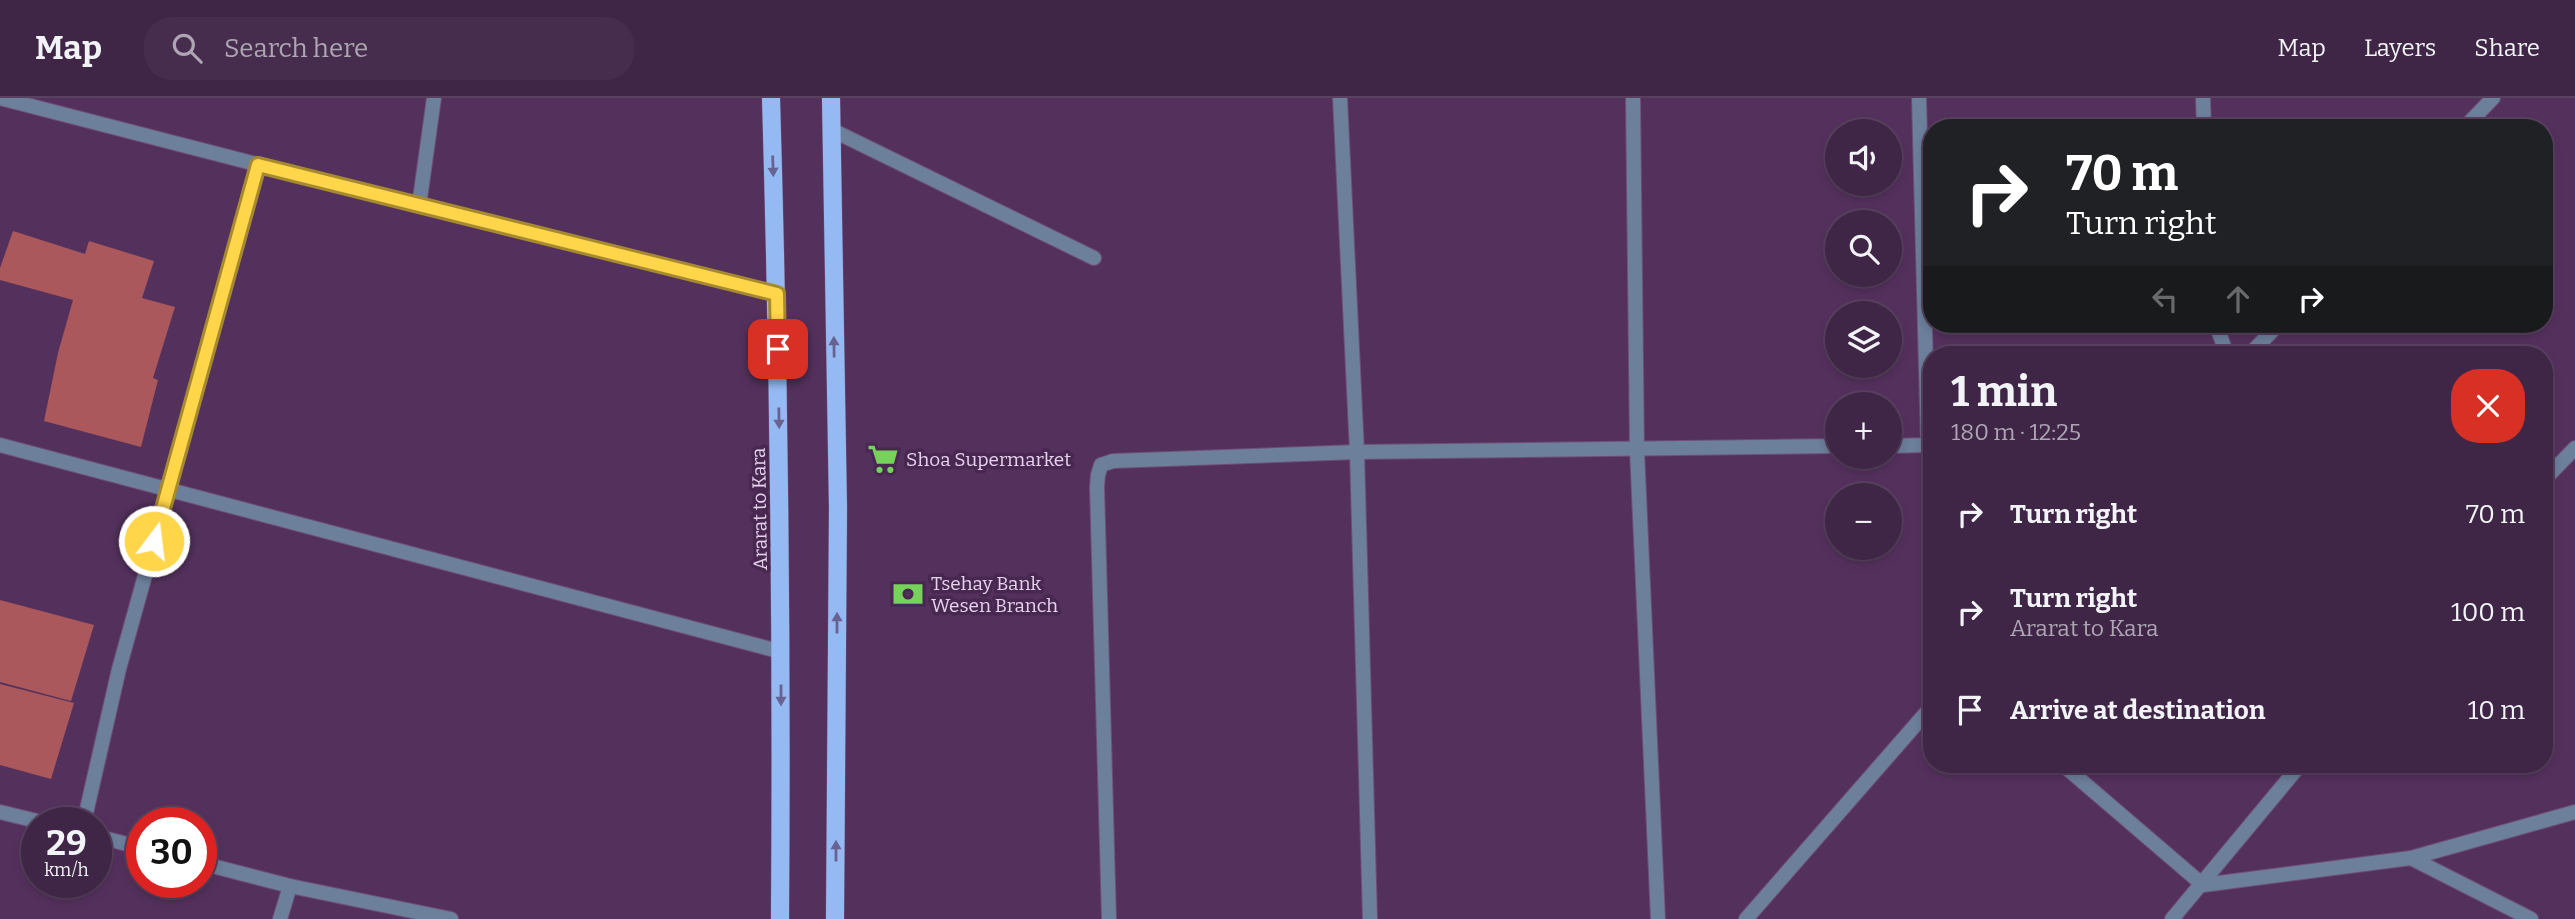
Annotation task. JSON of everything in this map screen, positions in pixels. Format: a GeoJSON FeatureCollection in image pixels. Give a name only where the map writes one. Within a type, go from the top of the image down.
{"type":"FeatureCollection","features":[{"type":"Feature","properties":{"kind":"main road","name":"Ararat to Kara"},"geometry":{"type":"LineString","coordinates":[[771,98],[777,294],[782,652],[780,919]]}},
{"type":"Feature","properties":{"kind":"main road"},"geometry":{"type":"LineString","coordinates":[[831,98],[838,508],[835,919]]}},
{"type":"Feature","properties":{"kind":"street"},"geometry":{"type":"LineString","coordinates":[[419,206],[434,98]]}},
{"type":"Feature","properties":{"kind":"street"},"geometry":{"type":"LineString","coordinates":[[1340,98],[1357,452],[1370,919]]}},
{"type":"Feature","properties":{"kind":"street"},"geometry":{"type":"LineString","coordinates":[[1633,98],[1637,450],[1658,919]]}},
{"type":"Feature","properties":{"kind":"street"},"geometry":{"type":"LineString","coordinates":[[1919,98],[1923,224]]}},
{"type":"Feature","properties":{"kind":"street"},"geometry":{"type":"LineString","coordinates":[[2203,98],[2204,119]]}},
{"type":"Feature","properties":{"kind":"street"},"geometry":{"type":"LineString","coordinates":[[2473,119],[2493,98]]}},
{"type":"Feature","properties":{"kind":"street"},"geometry":{"type":"LineString","coordinates":[[0,99],[777,294]]}},
{"type":"Feature","properties":{"kind":"street"},"geometry":{"type":"LineString","coordinates":[[832,130],[1094,258]]}},
{"type":"Feature","properties":{"kind":"street"},"geometry":{"type":"LineString","coordinates":[[87,807],[119,669],[258,165]]}},
{"type":"Feature","properties":{"kind":"street"},"geometry":{"type":"LineString","coordinates":[[2257,346],[2270,333]]}},
{"type":"Feature","properties":{"kind":"street"},"geometry":{"type":"LineString","coordinates":[[0,445],[782,652]]}},
{"type":"Feature","properties":{"kind":"street"},"geometry":{"type":"LineString","coordinates":[[1902,446],[1923,445]]}},
{"type":"Feature","properties":{"kind":"street"},"geometry":{"type":"LineString","coordinates":[[1109,919],[1097,487],[1101,465],[1113,461],[1357,452],[1825,446]]}},
{"type":"Feature","properties":{"kind":"street"},"geometry":{"type":"LineString","coordinates":[[2553,471],[2575,448]]}},
{"type":"Feature","properties":{"kind":"street"},"geometry":{"type":"LineString","coordinates":[[1746,919],[1923,716]]}},
{"type":"Feature","properties":{"kind":"street"},"geometry":{"type":"LineString","coordinates":[[2072,773],[2203,885],[2411,858],[2575,811]]}},
{"type":"Feature","properties":{"kind":"street"},"geometry":{"type":"LineString","coordinates":[[2172,919],[2294,773]]}},
{"type":"Feature","properties":{"kind":"street"},"geometry":{"type":"LineString","coordinates":[[0,812],[21,817]]}},
{"type":"Feature","properties":{"kind":"street"},"geometry":{"type":"LineString","coordinates":[[2411,858],[2531,919]]}},
{"type":"Feature","properties":{"kind":"street"},"geometry":{"type":"LineString","coordinates":[[217,867],[289,886],[451,919]]}},
{"type":"Feature","properties":{"kind":"street"},"geometry":{"type":"LineString","coordinates":[[280,919],[289,886]]}},
{"type":"Feature","properties":{"kind":"building"},"geometry":{"type":"Polygon","coordinates":[[[13,231],[85,254],[89,241],[154,261],[142,298],[175,307],[153,378],[158,380],[141,447],[44,421],[58,353],[73,300],[0,280],[0,268],[13,231]]]}},
{"type":"Feature","properties":{"kind":"building"},"geometry":{"type":"Polygon","coordinates":[[[0,600],[94,625],[71,701],[0,682],[0,600]]]}},
{"type":"Feature","properties":{"kind":"building"},"geometry":{"type":"Polygon","coordinates":[[[0,684],[74,703],[51,779],[0,765],[0,684]]]}},
{"type":"Feature","properties":{"kind":"place","name":"Shoa Supermarket"},"geometry":{"type":"Point","coordinates":[883,459]}},
{"type":"Feature","properties":{"kind":"place","name":"Tsehay Bank Wesen Branch"},"geometry":{"type":"Point","coordinates":[908,594]}},
{"type":"Feature","properties":{"kind":"route"},"geometry":{"type":"LineString","coordinates":[[154,541],[258,165],[777,294],[778,349]]}}]}
